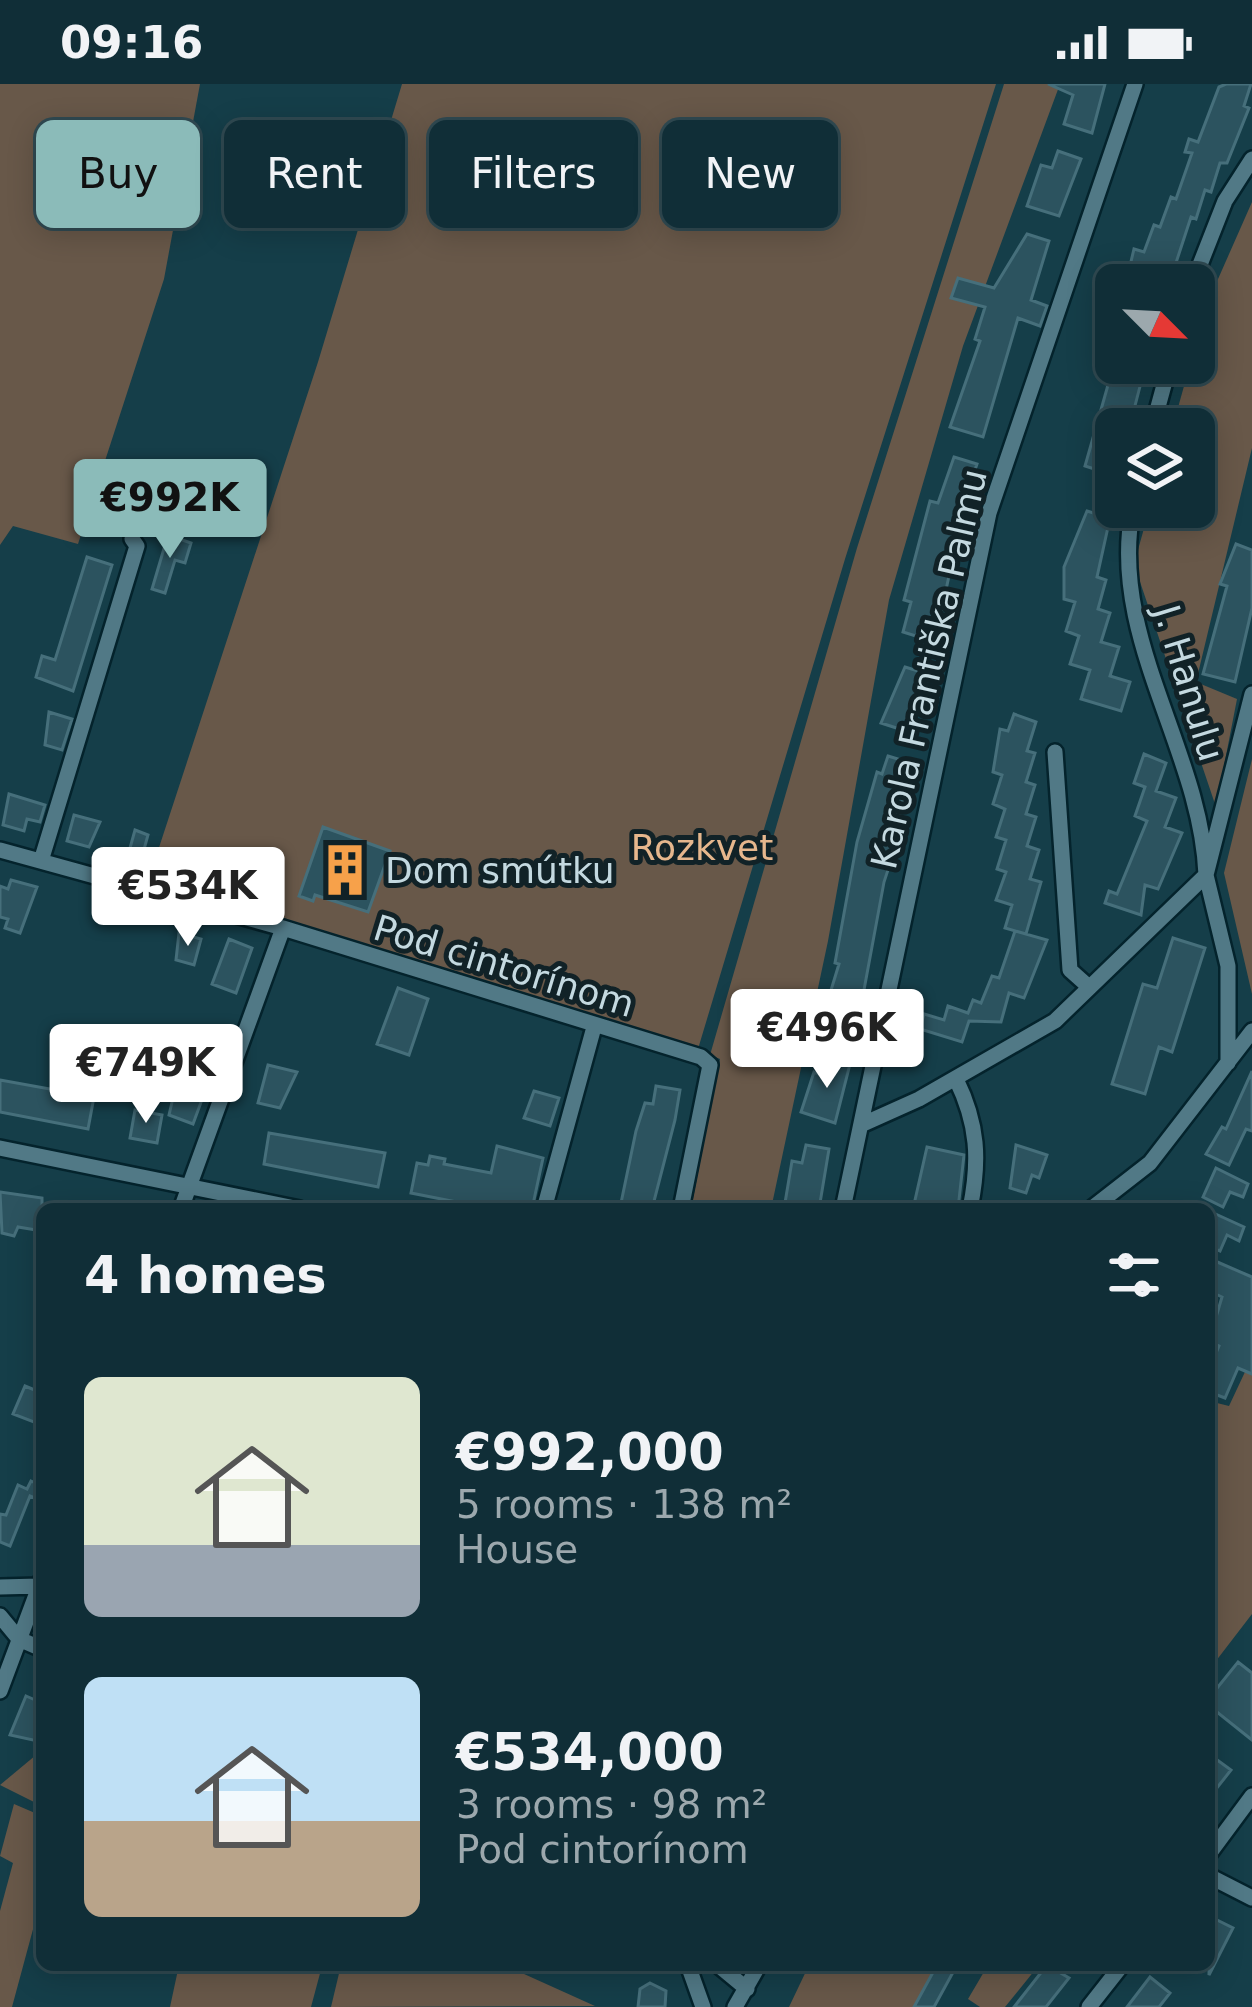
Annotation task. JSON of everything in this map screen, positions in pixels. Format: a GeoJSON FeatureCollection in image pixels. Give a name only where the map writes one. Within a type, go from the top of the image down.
{"type":"FeatureCollection","features":[{"type":"Feature","properties":{"kind":"street","name":"Karola Františka Palmu"},"geometry":{"type":"LineString","coordinates":[[844,1203],[988,513],[1135,84]]}},
{"type":"Feature","properties":{"kind":"street"},"geometry":{"type":"LineString","coordinates":[[1200,264],[1225,201],[1252,159]]}},
{"type":"Feature","properties":{"kind":"street","name":"J. Hanulu"},"geometry":{"type":"LineString","coordinates":[[1131,528],[1126,572],[1141,641],[1204,827],[1206,875],[1228,966],[1228,1063]]}},
{"type":"Feature","properties":{"kind":"street"},"geometry":{"type":"LineString","coordinates":[[41,861],[137,546],[133,539]]}},
{"type":"Feature","properties":{"kind":"street"},"geometry":{"type":"LineString","coordinates":[[861,1125],[1025,1042],[1206,875],[1252,694]]}},
{"type":"Feature","properties":{"kind":"street"},"geometry":{"type":"LineString","coordinates":[[1055,752],[1070,970],[1089,987]]}},
{"type":"Feature","properties":{"kind":"street","name":"Pod cintorínom"},"geometry":{"type":"LineString","coordinates":[[0,850],[283,928],[701,1057],[710,1065],[681,1203]]}},
{"type":"Feature","properties":{"kind":"street"},"geometry":{"type":"LineString","coordinates":[[184,1203],[283,928]]}},
{"type":"Feature","properties":{"kind":"street"},"geometry":{"type":"LineString","coordinates":[[546,1203],[594,1027]]}},
{"type":"Feature","properties":{"kind":"street"},"geometry":{"type":"LineString","coordinates":[[1099,1203],[1150,1162],[1252,1031]]}},
{"type":"Feature","properties":{"kind":"street"},"geometry":{"type":"LineString","coordinates":[[956,1079],[972,1113],[980,1166],[971,1203]]}},
{"type":"Feature","properties":{"kind":"street"},"geometry":{"type":"LineString","coordinates":[[0,1148],[271,1203]]}},
{"type":"Feature","properties":{"kind":"street"},"geometry":{"type":"LineString","coordinates":[[1113,1203],[1120,1187]]}},
{"type":"Feature","properties":{"kind":"street"},"geometry":{"type":"LineString","coordinates":[[0,1587],[36,1583]]}},
{"type":"Feature","properties":{"kind":"street"},"geometry":{"type":"LineString","coordinates":[[0,1691],[36,1595]]}},
{"type":"Feature","properties":{"kind":"street"},"geometry":{"type":"LineString","coordinates":[[0,1616],[19,1639],[36,1646]]}},
{"type":"Feature","properties":{"kind":"street"},"geometry":{"type":"LineString","coordinates":[[1215,1846],[1252,1796]]}},
{"type":"Feature","properties":{"kind":"street"},"geometry":{"type":"LineString","coordinates":[[1215,1879],[1252,1898]]}},
{"type":"Feature","properties":{"kind":"street"},"geometry":{"type":"LineString","coordinates":[[690,1971],[703,2007]]}},
{"type":"Feature","properties":{"kind":"street"},"geometry":{"type":"LineString","coordinates":[[726,1971],[748,1989]]}},
{"type":"Feature","properties":{"kind":"street"},"geometry":{"type":"LineString","coordinates":[[735,2007],[756,1971]]}},
{"type":"Feature","properties":{"kind":"street"},"geometry":{"type":"LineString","coordinates":[[1089,2007],[1117,1971]]}},
{"type":"Feature","properties":{"kind":"green space"},"geometry":{"type":"Polygon","coordinates":[[[0,84],[200,84],[193,120],[36,120],[36,228],[173,228],[164,279],[78,544],[13,526],[0,545],[0,84]]]}},
{"type":"Feature","properties":{"kind":"green space","name":"Rozkvet"},"geometry":{"type":"Polygon","coordinates":[[[402,84],[996,84],[845,559],[698,1049],[275,917],[283,886],[235,871],[227,898],[150,875],[358,228],[405,228],[405,120],[391,120],[402,84]]]}},
{"type":"Feature","properties":{"kind":"green space"},"geometry":{"type":"Polygon","coordinates":[[[1004,84],[1060,84],[963,346],[889,600],[828,941],[772,1203],[692,1203],[720,1059],[710,1055],[857,548],[1004,84]]]}},
{"type":"Feature","properties":{"kind":"green space"},"geometry":{"type":"Polygon","coordinates":[[[1252,202],[1252,448],[1196,682],[1237,699],[1216,807],[1134,564],[1144,528],[1215,528],[1215,408],[1178,408],[1185,384],[1215,384],[1215,286],[1252,202]]]}},
{"type":"Feature","properties":{"kind":"green space"},"geometry":{"type":"Polygon","coordinates":[[[1252,759],[1252,994],[1224,873],[1252,759]]]}},
{"type":"Feature","properties":{"kind":"green space"},"geometry":{"type":"Polygon","coordinates":[[[1252,1357],[1252,1614],[1215,1662],[1215,1402],[1229,1406],[1252,1357]]]}},
{"type":"Feature","properties":{"kind":"green space"},"geometry":{"type":"Polygon","coordinates":[[[36,1755],[36,1803],[0,1785],[36,1755]]]}},
{"type":"Feature","properties":{"kind":"green space"},"geometry":{"type":"Polygon","coordinates":[[[14,1804],[36,1813],[36,1918],[12,2007],[0,2007],[0,1911],[13,1863],[0,1856],[14,1804]]]}},
{"type":"Feature","properties":{"kind":"green space"},"geometry":{"type":"Polygon","coordinates":[[[178,1971],[321,1971],[311,2007],[170,2007],[178,1971]]]}},
{"type":"Feature","properties":{"kind":"green space"},"geometry":{"type":"Polygon","coordinates":[[[340,1971],[517,1971],[595,2006],[331,2007],[340,1971]]]}},
{"type":"Feature","properties":{"kind":"green space"},"geometry":{"type":"Polygon","coordinates":[[[806,1971],[941,1971],[920,2007],[789,2007],[806,1971]]]}},
{"type":"Feature","properties":{"kind":"green space"},"geometry":{"type":"Polygon","coordinates":[[[984,1971],[1034,1971],[1005,2007],[980,2007],[968,1999],[984,1971]]]}},
{"type":"Feature","properties":{"kind":"building"},"geometry":{"type":"Polygon","coordinates":[[[1048,84],[1105,84],[1092,133],[1064,124],[1073,95],[1048,84]]]}},
{"type":"Feature","properties":{"kind":"building"},"geometry":{"type":"Polygon","coordinates":[[[1251,84],[1244,106],[1249,108],[1227,163],[1220,163],[1211,192],[1205,190],[1196,219],[1191,217],[1176,264],[1130,264],[1134,249],[1144,252],[1154,225],[1160,227],[1171,197],[1176,199],[1192,153],[1185,152],[1189,139],[1198,142],[1219,87],[1251,84]]]}},
{"type":"Feature","properties":{"kind":"building"},"geometry":{"type":"Polygon","coordinates":[[[1058,151],[1081,159],[1059,216],[1027,206],[1041,165],[1052,168],[1058,151]]]}},
{"type":"Feature","properties":{"kind":"building"},"geometry":{"type":"Polygon","coordinates":[[[1027,234],[1049,241],[1031,300],[1047,306],[1040,326],[1018,318],[983,437],[950,427],[980,341],[975,339],[985,307],[951,298],[958,278],[994,288],[1027,234]]]}},
{"type":"Feature","properties":{"kind":"building"},"geometry":{"type":"Polygon","coordinates":[[[1108,384],[1141,384],[1134,408],[1101,408],[1108,384]]]}},
{"type":"Feature","properties":{"kind":"building"},"geometry":{"type":"Polygon","coordinates":[[[1095,431],[1095,469],[1085,466],[1095,431]]]}},
{"type":"Feature","properties":{"kind":"building"},"geometry":{"type":"Polygon","coordinates":[[[954,457],[977,464],[948,550],[954,552],[935,642],[903,632],[911,602],[904,600],[930,501],[938,503],[954,457]]]}},
{"type":"Feature","properties":{"kind":"building"},"geometry":{"type":"Polygon","coordinates":[[[141,461],[160,465],[157,475],[166,478],[160,497],[127,488],[141,461]]]}},
{"type":"Feature","properties":{"kind":"building"},"geometry":{"type":"Polygon","coordinates":[[[1087,511],[1095,513],[1095,528],[1108,528],[1097,577],[1106,580],[1098,609],[1110,613],[1101,642],[1119,647],[1110,676],[1130,682],[1121,711],[1081,699],[1090,670],[1070,664],[1079,636],[1066,631],[1075,602],[1064,599],[1064,567],[1087,511]]]}},
{"type":"Feature","properties":{"kind":"building"},"geometry":{"type":"Polygon","coordinates":[[[168,535],[191,543],[185,563],[175,560],[165,593],[152,589],[168,535]]]}},
{"type":"Feature","properties":{"kind":"building"},"geometry":{"type":"Polygon","coordinates":[[[1236,544],[1252,550],[1252,608],[1235,682],[1203,674],[1227,586],[1220,584],[1236,544]]]}},
{"type":"Feature","properties":{"kind":"building"},"geometry":{"type":"Polygon","coordinates":[[[87,557],[112,565],[73,691],[36,677],[42,656],[55,660],[87,557]]]}},
{"type":"Feature","properties":{"kind":"building"},"geometry":{"type":"Polygon","coordinates":[[[905,667],[928,674],[912,733],[881,723],[905,667]]]}},
{"type":"Feature","properties":{"kind":"building"},"geometry":{"type":"Polygon","coordinates":[[[49,712],[72,719],[62,750],[45,745],[49,712]]]}},
{"type":"Feature","properties":{"kind":"building"},"geometry":{"type":"Polygon","coordinates":[[[1014,714],[1036,722],[1027,751],[1035,753],[1026,782],[1035,785],[1026,814],[1036,817],[1027,846],[1039,850],[1030,879],[1041,882],[1026,934],[1005,928],[1012,905],[996,900],[1006,872],[997,869],[1006,840],[996,837],[1005,809],[993,804],[1002,775],[993,772],[1000,729],[1008,731],[1014,714]]]}},
{"type":"Feature","properties":{"kind":"building"},"geometry":{"type":"Polygon","coordinates":[[[1144,754],[1166,763],[1156,791],[1176,798],[1165,827],[1182,833],[1158,889],[1145,885],[1141,915],[1105,903],[1109,891],[1117,894],[1147,821],[1135,816],[1145,787],[1134,783],[1144,754]]]}},
{"type":"Feature","properties":{"kind":"building"},"geometry":{"type":"Polygon","coordinates":[[[888,756],[911,763],[898,823],[903,824],[884,882],[856,1033],[821,1023],[839,964],[835,963],[857,842],[877,772],[882,774],[888,756]]]}},
{"type":"Feature","properties":{"kind":"building"},"geometry":{"type":"Polygon","coordinates":[[[9,794],[45,805],[40,822],[27,819],[24,831],[3,825],[9,794]]]}},
{"type":"Feature","properties":{"kind":"building"},"geometry":{"type":"Polygon","coordinates":[[[74,815],[100,822],[89,847],[67,841],[74,815]]]}},
{"type":"Feature","properties":{"kind":"building","name":"Dom smútku"},"geometry":{"type":"Polygon","coordinates":[[[323,827],[390,851],[368,912],[315,895],[313,901],[299,896],[323,827]]]}},
{"type":"Feature","properties":{"kind":"building"},"geometry":{"type":"Polygon","coordinates":[[[135,830],[148,835],[137,875],[110,868],[113,855],[127,859],[135,830]]]}},
{"type":"Feature","properties":{"kind":"building"},"geometry":{"type":"Polygon","coordinates":[[[237,878],[274,893],[268,911],[230,901],[237,878]]]}},
{"type":"Feature","properties":{"kind":"building"},"geometry":{"type":"Polygon","coordinates":[[[11,880],[37,887],[20,933],[5,928],[8,919],[0,917],[0,886],[8,889],[11,880]]]}},
{"type":"Feature","properties":{"kind":"building"},"geometry":{"type":"Polygon","coordinates":[[[1015,931],[1047,940],[1024,998],[1009,993],[1001,1022],[969,1021],[962,1042],[920,1029],[924,1014],[944,1020],[948,1006],[968,1013],[973,1000],[981,1003],[992,976],[999,978],[1015,931]]]}},
{"type":"Feature","properties":{"kind":"building"},"geometry":{"type":"Polygon","coordinates":[[[179,933],[201,939],[194,965],[176,960],[179,933]]]}},
{"type":"Feature","properties":{"kind":"building"},"geometry":{"type":"Polygon","coordinates":[[[1173,938],[1205,948],[1172,1052],[1159,1047],[1145,1094],[1112,1084],[1143,984],[1157,988],[1173,938]]]}},
{"type":"Feature","properties":{"kind":"building"},"geometry":{"type":"Polygon","coordinates":[[[229,939],[252,948],[236,993],[212,984],[229,939]]]}},
{"type":"Feature","properties":{"kind":"building"},"geometry":{"type":"Polygon","coordinates":[[[398,988],[428,999],[409,1055],[377,1044],[398,988]]]}},
{"type":"Feature","properties":{"kind":"building"},"geometry":{"type":"Polygon","coordinates":[[[828,1057],[850,1064],[835,1123],[801,1112],[814,1072],[822,1075],[828,1057]]]}},
{"type":"Feature","properties":{"kind":"building"},"geometry":{"type":"Polygon","coordinates":[[[181,1064],[211,1075],[193,1124],[169,1115],[181,1064]]]}},
{"type":"Feature","properties":{"kind":"building"},"geometry":{"type":"Polygon","coordinates":[[[268,1065],[297,1072],[280,1108],[258,1103],[268,1065]]]}},
{"type":"Feature","properties":{"kind":"building"},"geometry":{"type":"Polygon","coordinates":[[[1252,1071],[1252,1131],[1246,1129],[1229,1165],[1206,1154],[1222,1127],[1226,1129],[1252,1071]]]}},
{"type":"Feature","properties":{"kind":"building"},"geometry":{"type":"Polygon","coordinates":[[[0,1080],[94,1097],[88,1129],[0,1112],[0,1080]]]}},
{"type":"Feature","properties":{"kind":"building"},"geometry":{"type":"Polygon","coordinates":[[[656,1086],[680,1090],[654,1203],[621,1203],[645,1103],[653,1104],[656,1086]]]}},
{"type":"Feature","properties":{"kind":"building"},"geometry":{"type":"Polygon","coordinates":[[[534,1091],[559,1098],[550,1126],[524,1118],[534,1091]]]}},
{"type":"Feature","properties":{"kind":"building"},"geometry":{"type":"Polygon","coordinates":[[[135,1110],[162,1115],[157,1143],[130,1138],[135,1110]]]}},
{"type":"Feature","properties":{"kind":"building"},"geometry":{"type":"Polygon","coordinates":[[[269,1133],[385,1153],[378,1187],[264,1164],[269,1133]]]}},
{"type":"Feature","properties":{"kind":"building"},"geometry":{"type":"Polygon","coordinates":[[[806,1145],[829,1149],[820,1203],[785,1203],[792,1161],[802,1163],[806,1145]]]}},
{"type":"Feature","properties":{"kind":"building"},"geometry":{"type":"Polygon","coordinates":[[[1016,1145],[1047,1155],[1039,1178],[1032,1175],[1026,1193],[1010,1188],[1016,1145]]]}},
{"type":"Feature","properties":{"kind":"building"},"geometry":{"type":"Polygon","coordinates":[[[497,1146],[543,1158],[533,1203],[462,1203],[411,1193],[417,1163],[428,1165],[430,1156],[445,1159],[444,1164],[491,1173],[497,1146]]]}},
{"type":"Feature","properties":{"kind":"building"},"geometry":{"type":"Polygon","coordinates":[[[927,1147],[964,1155],[959,1203],[914,1203],[927,1147]]]}},
{"type":"Feature","properties":{"kind":"building"},"geometry":{"type":"Polygon","coordinates":[[[1216,1168],[1248,1184],[1243,1197],[1230,1192],[1223,1207],[1203,1197],[1216,1168]]]}},
{"type":"Feature","properties":{"kind":"building"},"geometry":{"type":"Polygon","coordinates":[[[0,1192],[42,1198],[42,1203],[36,1203],[36,1230],[18,1227],[14,1236],[2,1233],[0,1192]]]}},
{"type":"Feature","properties":{"kind":"building"},"geometry":{"type":"Polygon","coordinates":[[[1215,1214],[1244,1227],[1239,1241],[1227,1235],[1220,1251],[1215,1249],[1215,1214]]]}},
{"type":"Feature","properties":{"kind":"building"},"geometry":{"type":"Polygon","coordinates":[[[1215,1261],[1252,1277],[1252,1374],[1238,1368],[1225,1398],[1215,1394],[1219,1346],[1215,1344],[1215,1321],[1222,1297],[1215,1294],[1215,1261]]]}},
{"type":"Feature","properties":{"kind":"building"},"geometry":{"type":"Polygon","coordinates":[[[25,1386],[36,1391],[36,1423],[13,1414],[25,1386]]]}},
{"type":"Feature","properties":{"kind":"building"},"geometry":{"type":"Polygon","coordinates":[[[31,1481],[36,1483],[36,1498],[30,1496],[10,1546],[0,1542],[0,1514],[6,1515],[18,1485],[27,1489],[31,1481]]]}},
{"type":"Feature","properties":{"kind":"building"},"geometry":{"type":"Polygon","coordinates":[[[1238,1662],[1252,1673],[1252,1740],[1215,1714],[1215,1691],[1238,1662]]]}},
{"type":"Feature","properties":{"kind":"building"},"geometry":{"type":"Polygon","coordinates":[[[26,1696],[36,1700],[36,1741],[10,1735],[26,1696]]]}},
{"type":"Feature","properties":{"kind":"building"},"geometry":{"type":"Polygon","coordinates":[[[1215,1758],[1231,1770],[1215,1790],[1215,1758]]]}},
{"type":"Feature","properties":{"kind":"building"},"geometry":{"type":"Polygon","coordinates":[[[1215,1919],[1233,1928],[1215,1963],[1215,1919]]]}},
{"type":"Feature","properties":{"kind":"building"},"geometry":{"type":"Polygon","coordinates":[[[934,1971],[954,1971],[934,2007],[914,2007],[934,1971]]]}},
{"type":"Feature","properties":{"kind":"building"},"geometry":{"type":"Polygon","coordinates":[[[1042,1971],[1057,1971],[1069,1978],[1046,2007],[1014,2007],[1042,1971]]]}},
{"type":"Feature","properties":{"kind":"building"},"geometry":{"type":"Polygon","coordinates":[[[1150,1977],[1170,1993],[1159,2007],[1127,2007],[1150,1977]]]}},
{"type":"Feature","properties":{"kind":"building"},"geometry":{"type":"Polygon","coordinates":[[[650,1983],[666,1991],[665,2007],[638,2007],[640,1989],[650,1983]]]}},
{"type":"Feature","properties":{"kind":"waterway"},"geometry":{"type":"LineString","coordinates":[[81,492],[89,511],[114,527]]}},
{"type":"Feature","properties":{"kind":"place","name":"Dom smútku"},"geometry":{"type":"Point","coordinates":[345,870]}}]}
